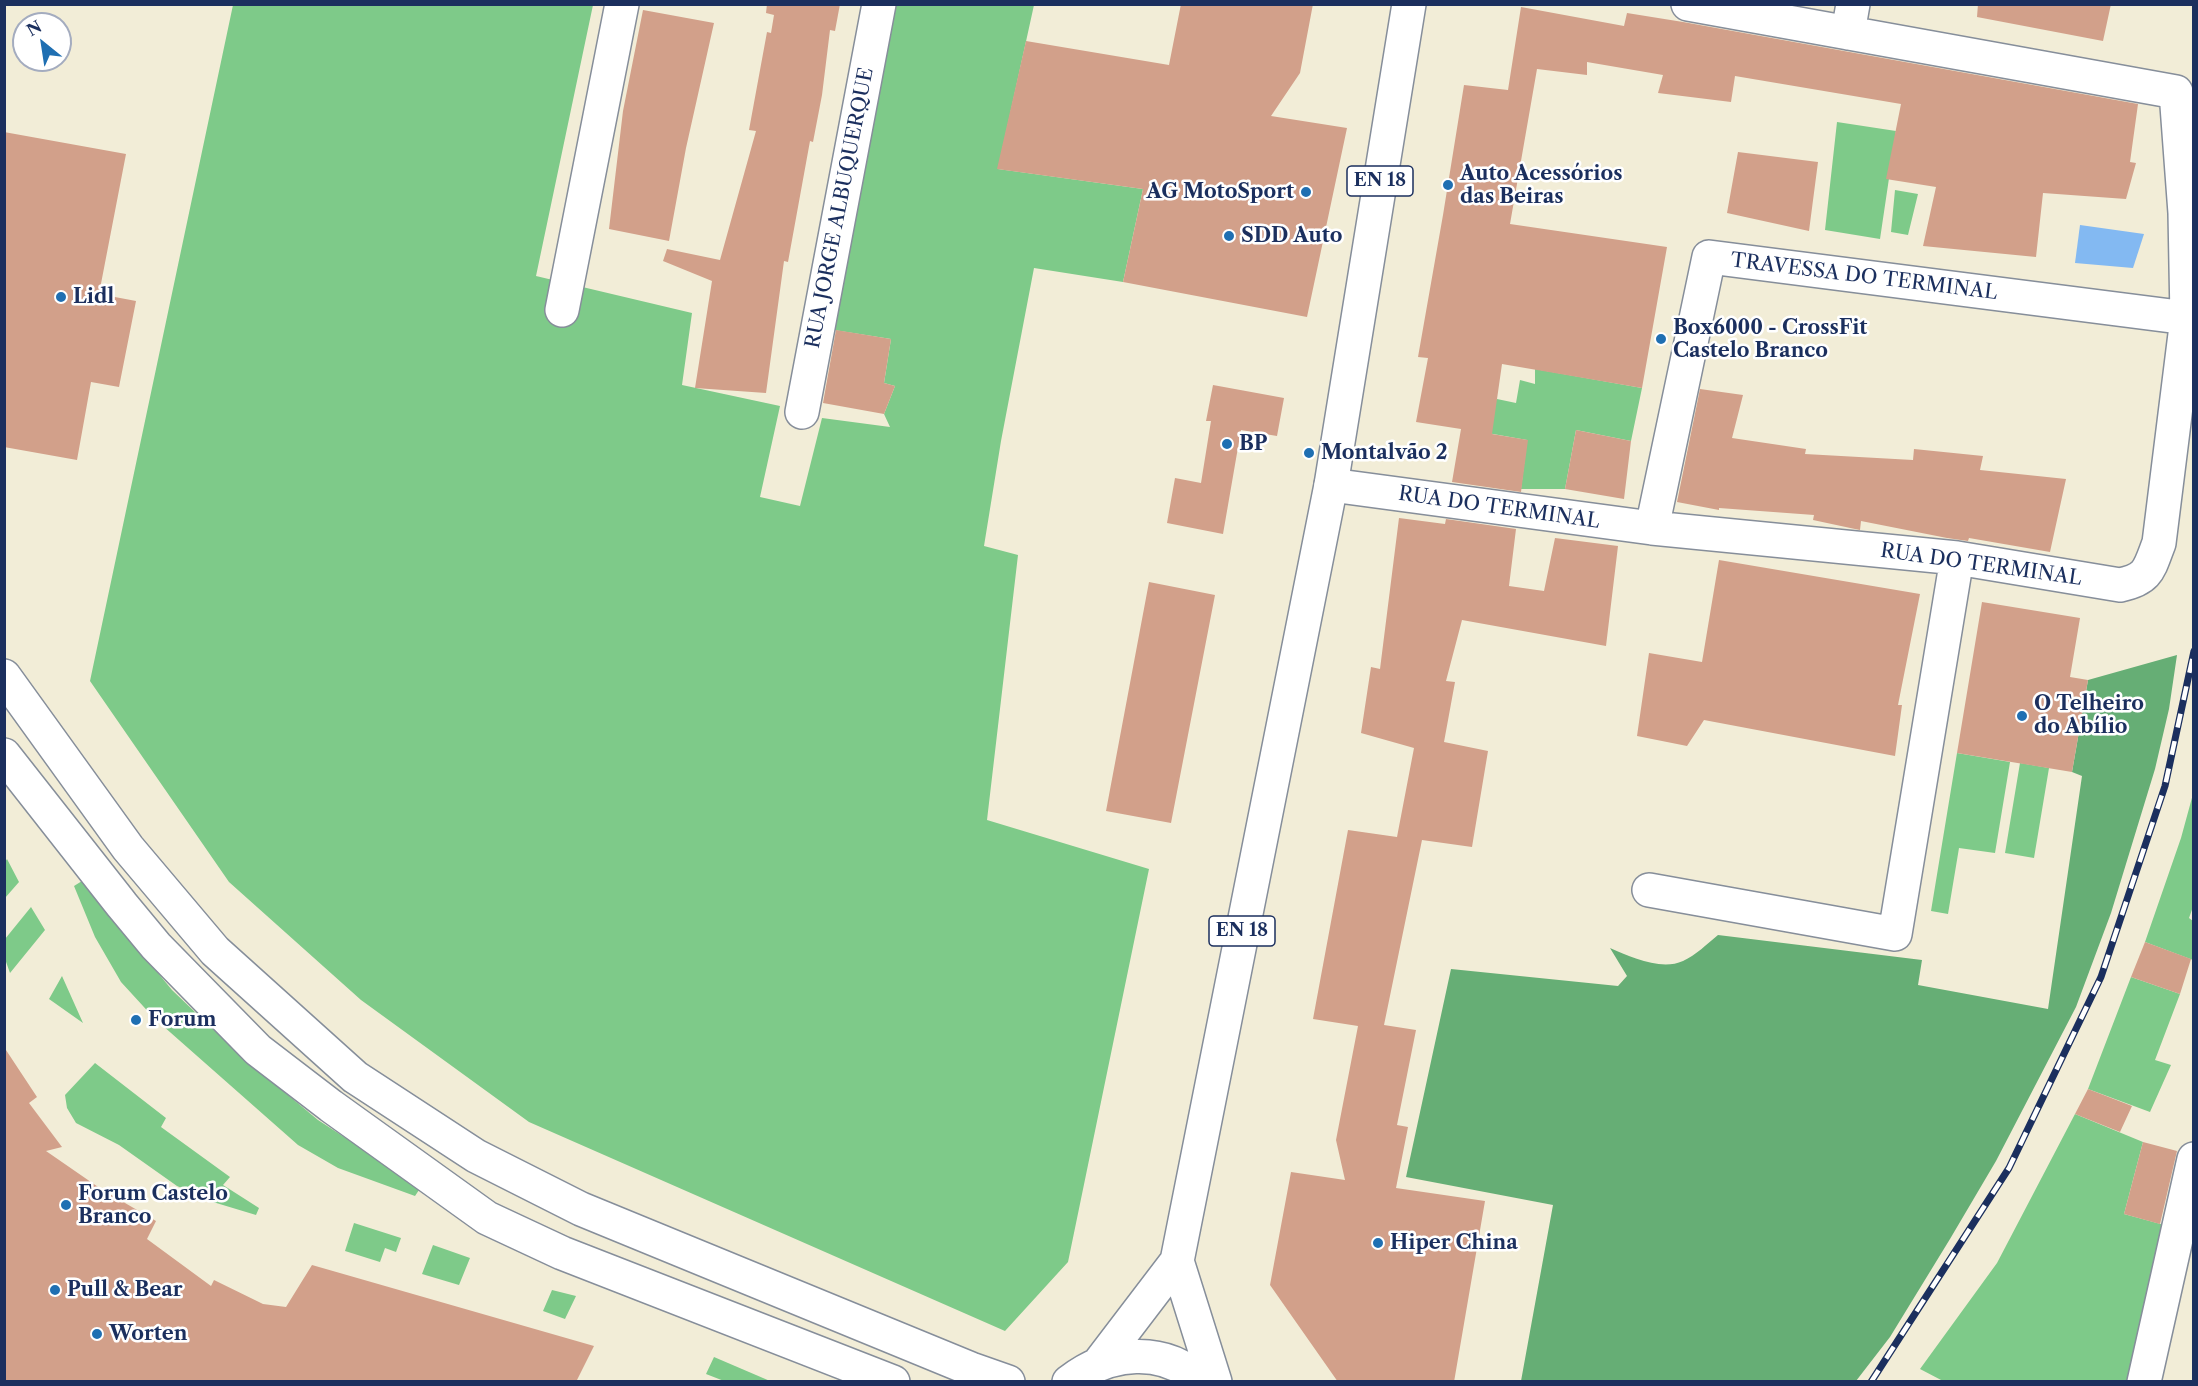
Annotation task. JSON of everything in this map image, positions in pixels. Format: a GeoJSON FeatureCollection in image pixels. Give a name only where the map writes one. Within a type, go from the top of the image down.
{"type":"FeatureCollection","features":[{"type":"Feature","properties":{"kind":"street"},"geometry":{"type":"LineString","coordinates":[[562,310],[622,4]]}},
{"type":"Feature","properties":{"kind":"street","name":"RUA JORGE ALBUQUERQUE"},"geometry":{"type":"LineString","coordinates":[[801,412],[879,4]]}},
{"type":"Feature","properties":{"kind":"street","name":"EN 18"},"geometry":{"type":"LineString","coordinates":[[1100,1362],[1178,1261],[1330,485],[1409,4]]}},
{"type":"Feature","properties":{"kind":"street"},"geometry":{"type":"LineString","coordinates":[[1688,4],[1851,19]]}},
{"type":"Feature","properties":{"kind":"street","name":"RUA DO TERMINAL"},"geometry":{"type":"LineString","coordinates":[[1330,485],[1652,528],[1957,558],[2120,585],[2139,581],[2150,567],[2158,543],[2187,318],[2185,213],[2176,92],[1851,19]]}},
{"type":"Feature","properties":{"kind":"street","name":"TRAVESSA DO TERMINAL"},"geometry":{"type":"LineString","coordinates":[[1652,528],[1709,257],[2187,318]]}},
{"type":"Feature","properties":{"kind":"street"},"geometry":{"type":"LineString","coordinates":[[1649,890],[1895,934],[1957,558]]}},
{"type":"Feature","properties":{"kind":"street"},"geometry":{"type":"LineString","coordinates":[[4,676],[128,848],[214,951],[356,1077],[476,1156],[581,1209],[971,1369],[1008,1382]]}},
{"type":"Feature","properties":{"kind":"street"},"geometry":{"type":"LineString","coordinates":[[4,755],[100,879],[156,946],[258,1050],[331,1106],[488,1218],[562,1253],[892,1382]]}},
{"type":"Feature","properties":{"kind":"street"},"geometry":{"type":"LineString","coordinates":[[2144,1382],[2193,1160]]}},
{"type":"Feature","properties":{"kind":"street","name":"EN 18"},"geometry":{"type":"LineString","coordinates":[[1178,1261],[1215,1382]]}},
{"type":"Feature","properties":{"kind":"street"},"geometry":{"type":"LineString","coordinates":[[1069,1382],[1100,1362],[1124,1356],[1162,1359],[1180,1366],[1202,1382]]}},
{"type":"Feature","properties":{"kind":"green space"},"geometry":{"type":"Polygon","coordinates":[[[233,5],[593,5],[536,276],[692,313],[682,385],[780,406],[760,497],[800,506],[822,418],[890,427],[884,414],[895,386],[884,383],[891,339],[834,330],[892,5],[1034,5],[998,169],[1143,189],[1123,282],[1034,268],[1001,441],[984,546],[1018,555],[987,820],[1149,869],[1068,1262],[1005,1331],[529,1122],[361,1000],[229,882],[90,681],[233,5]]]}},
{"type":"Feature","properties":{"kind":"green space"},"geometry":{"type":"Polygon","coordinates":[[[1837,122],[1896,131],[1880,239],[1825,230],[1837,122]]]}},
{"type":"Feature","properties":{"kind":"green space"},"geometry":{"type":"Polygon","coordinates":[[[1895,190],[1918,194],[1908,235],[1891,232],[1895,190]]]}},
{"type":"Feature","properties":{"kind":"green space"},"geometry":{"type":"Polygon","coordinates":[[[1535,369],[1642,388],[1631,441],[1576,430],[1565,489],[1521,489],[1527,440],[1476,431],[1497,399],[1516,403],[1520,380],[1535,384],[1535,369]]]}},
{"type":"Feature","properties":{"kind":"green space"},"geometry":{"type":"Polygon","coordinates":[[[2177,655],[2169,709],[2155,769],[2111,913],[2076,1007],[1996,1161],[1890,1337],[1856,1381],[1521,1381],[1553,1205],[1406,1177],[1451,969],[1618,986],[1627,976],[1610,948],[1646,962],[1674,964],[1692,956],[1718,935],[1922,960],[1918,985],[2048,1009],[2082,776],[2072,772],[2088,680],[2177,655]]]}},
{"type":"Feature","properties":{"kind":"green space"},"geometry":{"type":"Polygon","coordinates":[[[1957,753],[2010,762],[1995,853],[1959,848],[1948,914],[1931,911],[1957,753]]]}},
{"type":"Feature","properties":{"kind":"green space"},"geometry":{"type":"Polygon","coordinates":[[[2020,763],[2049,768],[2034,858],[2005,853],[2020,763]]]}},
{"type":"Feature","properties":{"kind":"green space"},"geometry":{"type":"Polygon","coordinates":[[[2193,794],[2194,904],[2189,918],[2193,921],[2193,960],[2145,942],[2181,838],[2193,794]]]}},
{"type":"Feature","properties":{"kind":"green space"},"geometry":{"type":"Polygon","coordinates":[[[7,859],[19,882],[5,898],[5,862],[7,859]]]}},
{"type":"Feature","properties":{"kind":"green space"},"geometry":{"type":"Polygon","coordinates":[[[82,881],[172,990],[241,1056],[318,1120],[421,1187],[415,1196],[338,1168],[298,1145],[154,1018],[121,982],[95,937],[74,886],[82,881]]]}},
{"type":"Feature","properties":{"kind":"green space"},"geometry":{"type":"Polygon","coordinates":[[[31,907],[45,930],[10,973],[5,959],[5,939],[31,907]]]}},
{"type":"Feature","properties":{"kind":"green space"},"geometry":{"type":"Polygon","coordinates":[[[62,976],[83,1023],[49,999],[62,976]]]}},
{"type":"Feature","properties":{"kind":"green space"},"geometry":{"type":"Polygon","coordinates":[[[2131,977],[2180,994],[2155,1060],[2171,1065],[2150,1112],[2088,1089],[2131,977]]]}},
{"type":"Feature","properties":{"kind":"green space"},"geometry":{"type":"Polygon","coordinates":[[[95,1063],[166,1118],[161,1127],[230,1177],[223,1185],[259,1208],[256,1215],[213,1202],[177,1186],[119,1145],[76,1123],[67,1108],[65,1095],[95,1063]]]}},
{"type":"Feature","properties":{"kind":"green space"},"geometry":{"type":"Polygon","coordinates":[[[2075,1114],[2143,1142],[2124,1214],[2168,1226],[2137,1381],[1943,1381],[1920,1369],[1997,1263],[2075,1114]]]}},
{"type":"Feature","properties":{"kind":"green space"},"geometry":{"type":"Polygon","coordinates":[[[354,1223],[401,1238],[396,1252],[385,1248],[380,1262],[345,1251],[354,1223]]]}},
{"type":"Feature","properties":{"kind":"green space"},"geometry":{"type":"Polygon","coordinates":[[[433,1245],[470,1258],[459,1285],[422,1274],[433,1245]]]}},
{"type":"Feature","properties":{"kind":"green space"},"geometry":{"type":"Polygon","coordinates":[[[552,1290],[576,1296],[565,1319],[543,1311],[552,1290]]]}},
{"type":"Feature","properties":{"kind":"green space"},"geometry":{"type":"Polygon","coordinates":[[[714,1357],[770,1381],[724,1381],[706,1374],[714,1357]]]}},
{"type":"Feature","properties":{"kind":"water"},"geometry":{"type":"Polygon","coordinates":[[[2080,225],[2144,234],[2133,268],[2075,263],[2080,225]]]}},
{"type":"Feature","properties":{"kind":"building"},"geometry":{"type":"Polygon","coordinates":[[[767,4],[840,4],[835,31],[830,30],[822,95],[813,142],[810,141],[788,262],[784,261],[766,393],[695,388],[712,281],[663,261],[667,249],[720,260],[756,131],[749,130],[767,32],[771,33],[774,15],[766,13],[767,4]]]}},
{"type":"Feature","properties":{"kind":"building"},"geometry":{"type":"Polygon","coordinates":[[[1181,4],[1313,4],[1300,73],[1271,116],[1347,128],[1307,317],[1123,282],[1143,189],[997,169],[1026,41],[1169,65],[1181,4]]]}},
{"type":"Feature","properties":{"kind":"building"},"geometry":{"type":"Polygon","coordinates":[[[1978,4],[2111,4],[2103,41],[1977,17],[1978,4]]]}},
{"type":"Feature","properties":{"kind":"building"},"geometry":{"type":"Polygon","coordinates":[[[1521,7],[1624,26],[1627,13],[2138,104],[2130,162],[2136,163],[2126,199],[2043,193],[2036,257],[1923,246],[1936,187],[1886,179],[1901,104],[1735,76],[1731,102],[1658,93],[1663,75],[1587,62],[1587,75],[1537,69],[1510,224],[1667,247],[1642,388],[1502,364],[1492,434],[1528,440],[1521,492],[1452,482],[1461,429],[1416,422],[1428,358],[1418,357],[1464,85],[1508,90],[1521,7]]]}},
{"type":"Feature","properties":{"kind":"building"},"geometry":{"type":"Polygon","coordinates":[[[643,10],[714,23],[686,148],[669,241],[609,229],[623,111],[643,10]]]}},
{"type":"Feature","properties":{"kind":"building","name":"Lidl"},"geometry":{"type":"Polygon","coordinates":[[[4,132],[126,154],[99,294],[136,301],[119,387],[91,382],[77,460],[4,447],[4,132]]]}},
{"type":"Feature","properties":{"kind":"building"},"geometry":{"type":"Polygon","coordinates":[[[1738,152],[1818,162],[1809,231],[1727,213],[1738,152]]]}},
{"type":"Feature","properties":{"kind":"building"},"geometry":{"type":"Polygon","coordinates":[[[836,330],[891,339],[884,383],[895,386],[884,414],[823,403],[836,330]]]}},
{"type":"Feature","properties":{"kind":"building"},"geometry":{"type":"Polygon","coordinates":[[[1213,385],[1284,398],[1277,436],[1241,430],[1223,534],[1167,523],[1175,478],[1201,483],[1211,421],[1206,421],[1213,385]]]}},
{"type":"Feature","properties":{"kind":"building"},"geometry":{"type":"Polygon","coordinates":[[[1700,389],[1743,395],[1732,438],[1806,449],[1805,454],[1913,460],[1914,449],[1983,456],[1980,470],[2066,479],[2050,552],[1969,538],[1968,541],[1947,538],[1861,521],[1860,530],[1813,520],[1814,515],[1719,508],[1719,510],[1677,502],[1700,389]]]}},
{"type":"Feature","properties":{"kind":"building"},"geometry":{"type":"Polygon","coordinates":[[[1576,430],[1631,441],[1624,499],[1565,489],[1576,430]]]}},
{"type":"Feature","properties":{"kind":"building"},"geometry":{"type":"Polygon","coordinates":[[[1399,518],[1445,524],[1446,519],[1516,529],[1509,586],[1544,591],[1555,538],[1618,546],[1606,646],[1462,620],[1446,681],[1455,682],[1444,742],[1488,751],[1472,847],[1422,840],[1384,1025],[1416,1030],[1397,1125],[1408,1127],[1396,1188],[1485,1201],[1454,1382],[1338,1382],[1270,1285],[1291,1172],[1345,1180],[1336,1140],[1358,1026],[1313,1019],[1348,830],[1397,837],[1414,748],[1361,733],[1371,667],[1380,669],[1399,518]]]}},
{"type":"Feature","properties":{"kind":"building"},"geometry":{"type":"Polygon","coordinates":[[[1719,560],[1920,594],[1898,705],[1902,705],[1895,756],[1704,720],[1687,746],[1637,736],[1649,653],[1702,662],[1719,560]]]}},
{"type":"Feature","properties":{"kind":"building"},"geometry":{"type":"Polygon","coordinates":[[[1149,582],[1215,595],[1171,823],[1106,811],[1149,582]]]}},
{"type":"Feature","properties":{"kind":"building","name":"O Telheiro do Abílio"},"geometry":{"type":"Polygon","coordinates":[[[1982,602],[2080,618],[2070,677],[2088,680],[2072,772],[1957,753],[1982,602]]]}},
{"type":"Feature","properties":{"kind":"building"},"geometry":{"type":"Polygon","coordinates":[[[2145,942],[2191,959],[2180,994],[2131,977],[2145,942]]]}},
{"type":"Feature","properties":{"kind":"building","name":"Forum Castelo Branco"},"geometry":{"type":"Polygon","coordinates":[[[4,1047],[37,1097],[29,1103],[62,1147],[46,1151],[101,1189],[156,1221],[147,1239],[211,1286],[214,1280],[263,1304],[286,1307],[312,1265],[594,1346],[576,1382],[4,1382],[4,1047]]]}},
{"type":"Feature","properties":{"kind":"building"},"geometry":{"type":"Polygon","coordinates":[[[2088,1089],[2132,1106],[2120,1132],[2075,1114],[2088,1089]]]}},
{"type":"Feature","properties":{"kind":"building"},"geometry":{"type":"Polygon","coordinates":[[[2143,1142],[2177,1151],[2160,1224],[2124,1214],[2143,1142]]]}},
{"type":"Feature","properties":{"kind":"railway"},"geometry":{"type":"LineString","coordinates":[[1871,1382],[2009,1168],[2101,977],[2165,786],[2194,651]]}},
{"type":"Feature","properties":{"kind":"place","name":"Auto Acessórios das Beiras"},"geometry":{"type":"Point","coordinates":[1448,185]}},
{"type":"Feature","properties":{"kind":"place","name":"AG MotoSport"},"geometry":{"type":"Point","coordinates":[1306,192]}},
{"type":"Feature","properties":{"kind":"place","name":"SDD Auto"},"geometry":{"type":"Point","coordinates":[1229,236]}},
{"type":"Feature","properties":{"kind":"place","name":"Lidl"},"geometry":{"type":"Point","coordinates":[61,297]}},
{"type":"Feature","properties":{"kind":"place","name":"Box6000 - CrossFit Castelo Branco"},"geometry":{"type":"Point","coordinates":[1661,339]}},
{"type":"Feature","properties":{"kind":"place","name":"BP"},"geometry":{"type":"Point","coordinates":[1227,444]}},
{"type":"Feature","properties":{"kind":"place","name":"Montalvão 2"},"geometry":{"type":"Point","coordinates":[1309,453]}},
{"type":"Feature","properties":{"kind":"place","name":"O Telheiro do Abílio"},"geometry":{"type":"Point","coordinates":[2022,716]}},
{"type":"Feature","properties":{"kind":"place","name":"Forum"},"geometry":{"type":"Point","coordinates":[136,1020]}},
{"type":"Feature","properties":{"kind":"place","name":"Forum Castelo Branco"},"geometry":{"type":"Point","coordinates":[66,1205]}},
{"type":"Feature","properties":{"kind":"place","name":"Hiper China"},"geometry":{"type":"Point","coordinates":[1378,1243]}},
{"type":"Feature","properties":{"kind":"place","name":"Pull & Bear"},"geometry":{"type":"Point","coordinates":[55,1290]}},
{"type":"Feature","properties":{"kind":"place","name":"Worten"},"geometry":{"type":"Point","coordinates":[97,1334]}}]}
